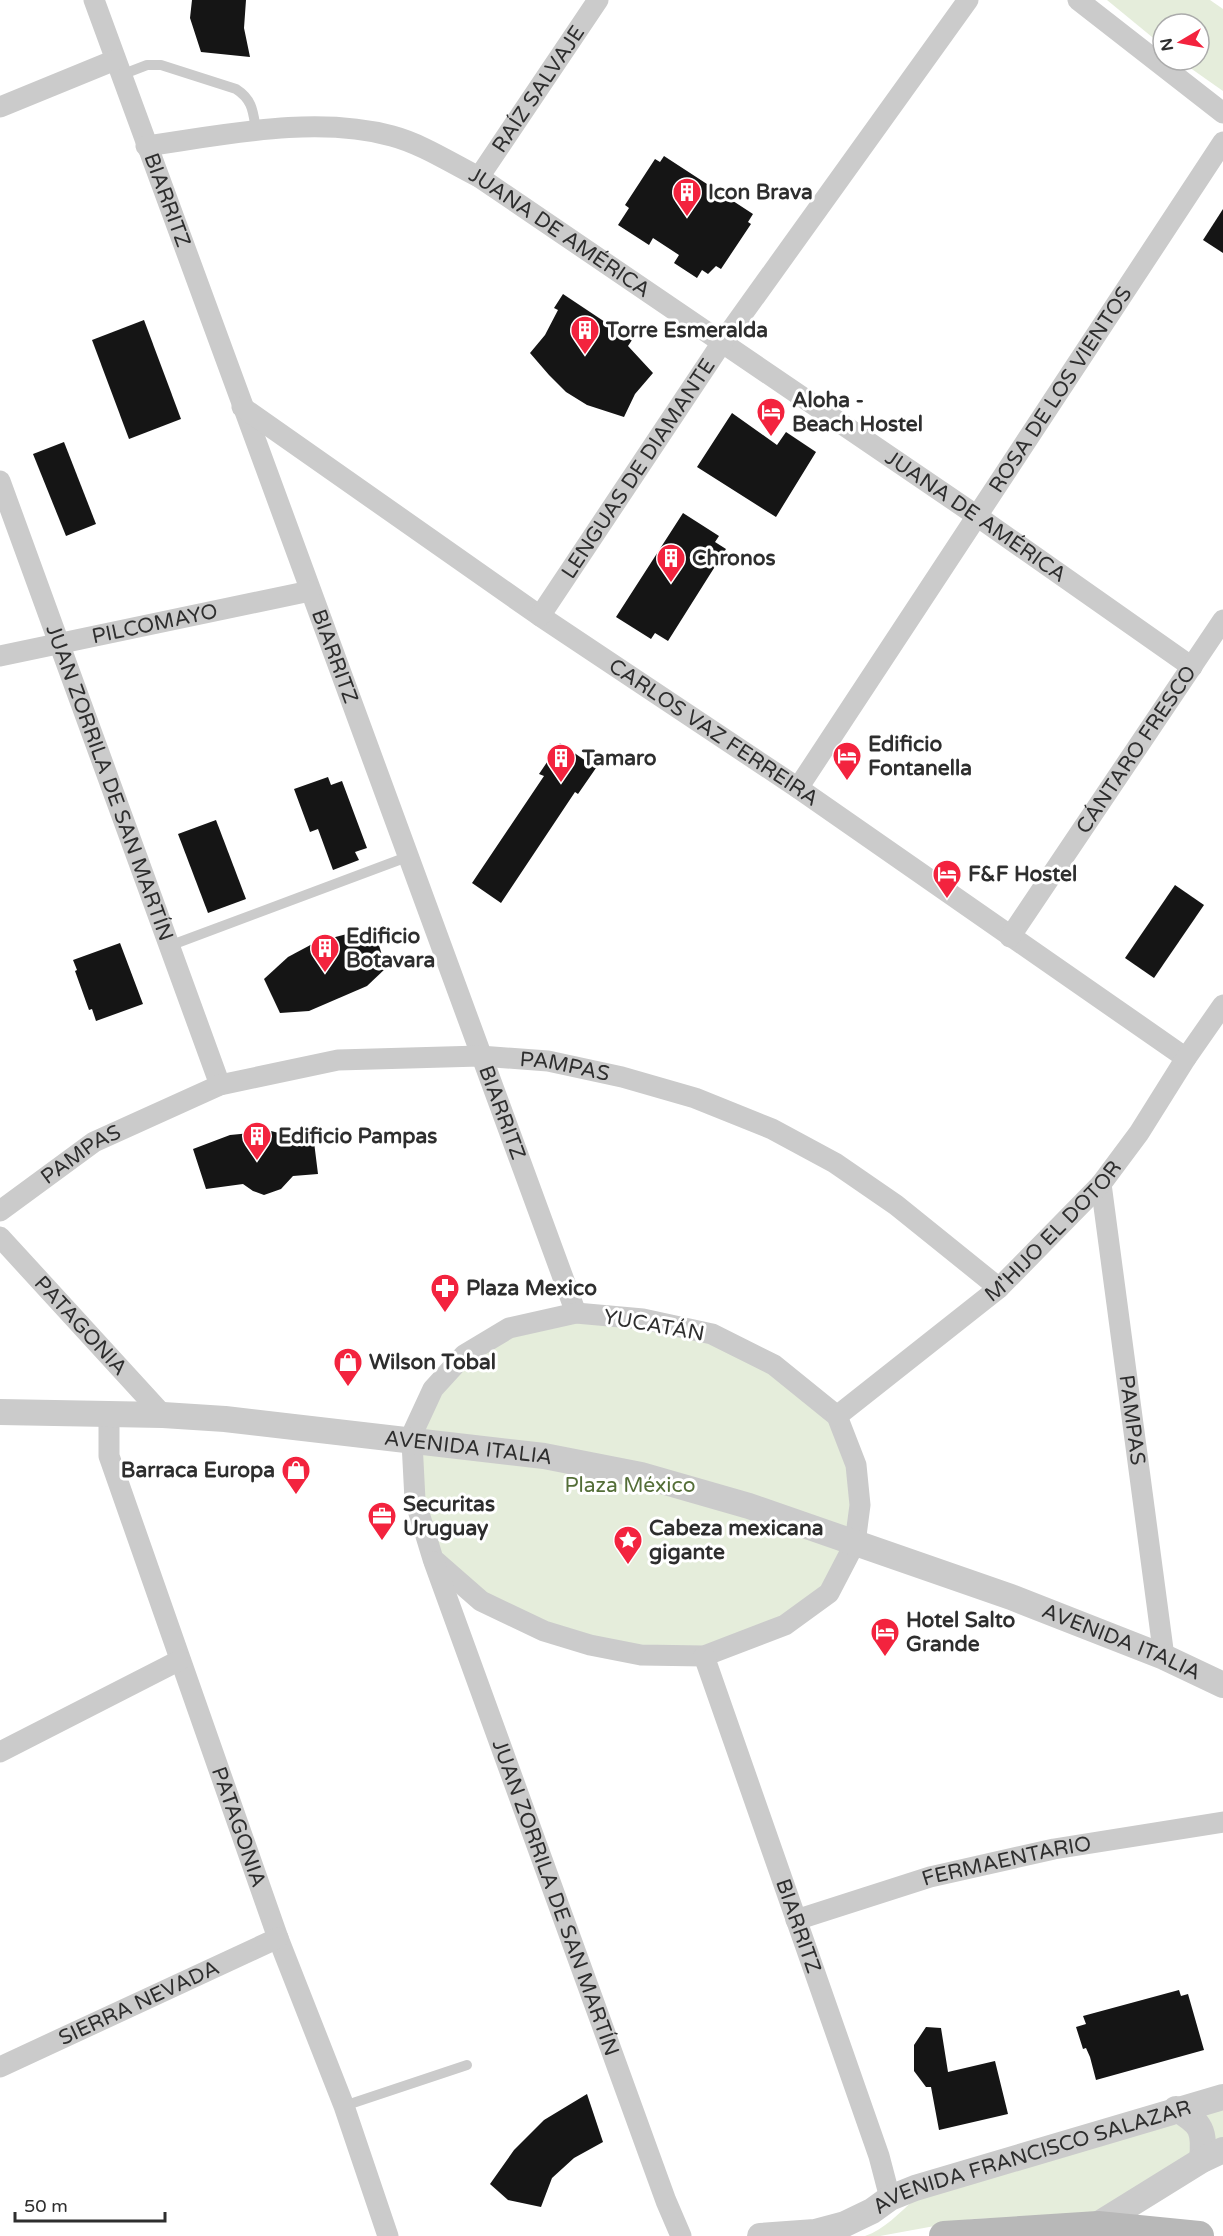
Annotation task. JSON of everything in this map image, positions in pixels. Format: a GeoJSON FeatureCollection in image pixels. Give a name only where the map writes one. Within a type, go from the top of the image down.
{"type":"FeatureCollection","features":[{"type":"Feature","properties":{"kind":"main road"},"geometry":{"type":"LineString","coordinates":[[944,2236],[1088,2231],[1199,2236]]}},
{"type":"Feature","properties":{"kind":"street","name":"BIARRITZ"},"geometry":{"type":"LineString","coordinates":[[94,0],[480,1056],[576,1312]]}},
{"type":"Feature","properties":{"kind":"street","name":"RAÍZ SALVAJE"},"geometry":{"type":"LineString","coordinates":[[478,177],[598,0]]}},
{"type":"Feature","properties":{"kind":"street","name":"LENGUAS DE DIAMANTE"},"geometry":{"type":"LineString","coordinates":[[540,616],[721,344],[968,0]]}},
{"type":"Feature","properties":{"kind":"street"},"geometry":{"type":"LineString","coordinates":[[1078,0],[1223,113]]}},
{"type":"Feature","properties":{"kind":"street"},"geometry":{"type":"LineString","coordinates":[[0,107],[118,67]]}},
{"type":"Feature","properties":{"kind":"street","name":"JUANA DE AMÉRICA"},"geometry":{"type":"LineString","coordinates":[[146,146],[256,130],[363,129],[394,137],[478,177],[977,516],[1192,666]]}},
{"type":"Feature","properties":{"kind":"street","name":"ROSA DE LOS VIENTOS"},"geometry":{"type":"LineString","coordinates":[[798,788],[1223,142]]}},
{"type":"Feature","properties":{"kind":"street","name":"CARLOS VAZ FERREIRA"},"geometry":{"type":"LineString","coordinates":[[242,407],[540,616],[798,788],[1186,1058]]}},
{"type":"Feature","properties":{"kind":"street","name":"JUAN ZORRILA DE SAN MARTÍN"},"geometry":{"type":"LineString","coordinates":[[0,481],[220,1084]]}},
{"type":"Feature","properties":{"kind":"street","name":"PILCOMAYO"},"geometry":{"type":"LineString","coordinates":[[0,656],[310,591]]}},
{"type":"Feature","properties":{"kind":"street","name":"CÁNTARO FRESCO"},"geometry":{"type":"LineString","coordinates":[[1011,937],[1223,620]]}},
{"type":"Feature","properties":{"kind":"street","name":"M'HIJO EL DOTOR"},"geometry":{"type":"LineString","coordinates":[[837,1416],[999,1288],[1101,1184],[1223,1005]]}},
{"type":"Feature","properties":{"kind":"street","name":"PAMPAS"},"geometry":{"type":"LineString","coordinates":[[0,1211],[94,1142],[220,1084],[338,1060],[480,1056],[548,1060],[622,1077],[695,1098],[772,1129],[835,1162],[896,1205],[999,1288]]}},
{"type":"Feature","properties":{"kind":"street","name":"PAMPAS"},"geometry":{"type":"LineString","coordinates":[[1101,1184],[1164,1657]]}},
{"type":"Feature","properties":{"kind":"street","name":"PATAGONIA"},"geometry":{"type":"LineString","coordinates":[[0,1237],[163,1415]]}},
{"type":"Feature","properties":{"kind":"street","name":"YUCATÁN"},"geometry":{"type":"LineString","coordinates":[[412,1442],[414,1430],[433,1389],[464,1355],[509,1328],[576,1312],[643,1319],[712,1334],[774,1365],[837,1416],[856,1465],[860,1504],[855,1543]]}},
{"type":"Feature","properties":{"kind":"street","name":"AVENIDA ITALIA"},"geometry":{"type":"LineString","coordinates":[[0,1412],[109,1413],[225,1419],[544,1456],[641,1475],[749,1506],[1011,1597],[1164,1657],[1223,1684]]}},
{"type":"Feature","properties":{"kind":"street","name":"PATAGONIA"},"geometry":{"type":"LineString","coordinates":[[109,1413],[109,1456],[278,1938],[344,2106],[388,2236]]}},
{"type":"Feature","properties":{"kind":"street","name":"JUAN ZORRILA DE SAN MARTÍN"},"geometry":{"type":"LineString","coordinates":[[412,1442],[415,1500],[433,1559],[681,2236]]}},
{"type":"Feature","properties":{"kind":"street"},"geometry":{"type":"LineString","coordinates":[[433,1559],[481,1601],[544,1631],[590,1645],[641,1655],[704,1656],[785,1625],[829,1593],[855,1543]]}},
{"type":"Feature","properties":{"kind":"street","name":"BIARRITZ"},"geometry":{"type":"LineString","coordinates":[[704,1656],[879,2156],[890,2198]]}},
{"type":"Feature","properties":{"kind":"street"},"geometry":{"type":"LineString","coordinates":[[0,1752],[180,1660]]}},
{"type":"Feature","properties":{"kind":"street","name":"FERMAENTARIO"},"geometry":{"type":"LineString","coordinates":[[796,1920],[930,1877],[1054,1849],[1223,1822]]}},
{"type":"Feature","properties":{"kind":"street","name":"SIERRA NEVADA"},"geometry":{"type":"LineString","coordinates":[[0,2067],[278,1938]]}},
{"type":"Feature","properties":{"kind":"street","name":"AVENIDA FRANCISCO SALAZAR"},"geometry":{"type":"LineString","coordinates":[[760,2236],[815,2232],[845,2224],[872,2211],[890,2198],[915,2188],[1176,2109],[1223,2097]]}},
{"type":"Feature","properties":{"kind":"street"},"geometry":{"type":"LineString","coordinates":[[1088,2231],[1213,2155],[1204,2144],[1199,2127],[1193,2118],[1176,2109]]}},
{"type":"Feature","properties":{"kind":"lane"},"geometry":{"type":"LineString","coordinates":[[118,67],[161,65],[236,89],[246,96],[252,105],[256,130]]}},
{"type":"Feature","properties":{"kind":"lane"},"geometry":{"type":"LineString","coordinates":[[169,946],[407,857]]}},
{"type":"Feature","properties":{"kind":"lane"},"geometry":{"type":"LineString","coordinates":[[344,2106],[467,2065]]}},
{"type":"Feature","properties":{"kind":"green space"},"geometry":{"type":"Polygon","coordinates":[[[1107,0],[1210,0],[1223,9],[1223,91],[1196,72],[1211,72],[1211,12],[1151,12],[1151,36],[1107,0]]]}},
{"type":"Feature","properties":{"kind":"green space","name":"Plaza México"},"geometry":{"type":"Polygon","coordinates":[[[576,1313],[712,1334],[837,1416],[860,1505],[829,1593],[704,1656],[544,1631],[433,1559],[414,1430],[464,1355],[576,1313]]]}},
{"type":"Feature","properties":{"kind":"green space"},"geometry":{"type":"Polygon","coordinates":[[[1223,2109],[1223,2138],[1216,2142],[1204,2114],[1223,2109]]]}},
{"type":"Feature","properties":{"kind":"green space"},"geometry":{"type":"Polygon","coordinates":[[[1172,2124],[1187,2129],[1191,2142],[1191,2154],[1095,2215],[973,2219],[880,2236],[865,2236],[885,2225],[915,2199],[1172,2124]]]}},
{"type":"Feature","properties":{"kind":"building"},"geometry":{"type":"Polygon","coordinates":[[[192,0],[246,0],[244,28],[250,57],[201,52],[190,18],[192,0]]]}},
{"type":"Feature","properties":{"kind":"building","name":"Icon Brava"},"geometry":{"type":"Polygon","coordinates":[[[664,156],[753,214],[748,222],[751,224],[721,269],[716,266],[708,274],[702,270],[697,278],[674,263],[679,255],[653,238],[649,245],[618,225],[629,208],[625,205],[655,159],[660,162],[664,156]]]}},
{"type":"Feature","properties":{"kind":"building"},"geometry":{"type":"Polygon","coordinates":[[[1223,209],[1223,253],[1203,240],[1223,209]]]}},
{"type":"Feature","properties":{"kind":"building","name":"Torre Esmeralda"},"geometry":{"type":"Polygon","coordinates":[[[563,294],[632,340],[628,346],[653,373],[635,394],[624,417],[587,405],[566,392],[530,353],[545,335],[558,310],[554,308],[563,294]]]}},
{"type":"Feature","properties":{"kind":"building"},"geometry":{"type":"Polygon","coordinates":[[[144,320],[181,419],[129,439],[92,340],[144,320]]]}},
{"type":"Feature","properties":{"kind":"building"},"geometry":{"type":"Polygon","coordinates":[[[732,413],[777,445],[786,432],[816,452],[776,517],[697,467],[732,413]]]}},
{"type":"Feature","properties":{"kind":"building"},"geometry":{"type":"Polygon","coordinates":[[[64,442],[96,524],[66,536],[33,454],[64,442]]]}},
{"type":"Feature","properties":{"kind":"building","name":"Chronos"},"geometry":{"type":"Polygon","coordinates":[[[683,513],[719,536],[715,542],[726,549],[668,641],[655,633],[651,639],[616,617],[683,513]]]}},
{"type":"Feature","properties":{"kind":"building"},"geometry":{"type":"Polygon","coordinates":[[[560,743],[596,768],[578,794],[575,792],[501,903],[472,883],[544,776],[539,774],[560,743]]]}},
{"type":"Feature","properties":{"kind":"building"},"geometry":{"type":"Polygon","coordinates":[[[328,777],[331,785],[342,781],[367,848],[355,852],[359,860],[333,870],[318,829],[310,832],[294,789],[328,777]]]}},
{"type":"Feature","properties":{"kind":"building"},"geometry":{"type":"Polygon","coordinates":[[[216,820],[246,899],[208,913],[178,834],[216,820]]]}},
{"type":"Feature","properties":{"kind":"building"},"geometry":{"type":"Polygon","coordinates":[[[1175,885],[1204,905],[1154,978],[1125,958],[1175,885]]]}},
{"type":"Feature","properties":{"kind":"building","name":"Edificio Botavara"},"geometry":{"type":"Polygon","coordinates":[[[347,934],[377,939],[386,968],[367,986],[309,1011],[280,1013],[264,979],[288,957],[316,942],[347,934]]]}},
{"type":"Feature","properties":{"kind":"building"},"geometry":{"type":"Polygon","coordinates":[[[120,943],[143,1004],[96,1021],[92,1009],[89,1010],[73,960],[120,943]]]}},
{"type":"Feature","properties":{"kind":"building","name":"Edificio Pampas"},"geometry":{"type":"Polygon","coordinates":[[[271,1131],[314,1142],[318,1174],[293,1176],[281,1189],[264,1195],[243,1184],[206,1189],[193,1149],[230,1135],[271,1131]]]}},
{"type":"Feature","properties":{"kind":"building"},"geometry":{"type":"Polygon","coordinates":[[[1179,1990],[1181,1996],[1188,1994],[1204,2050],[1096,2080],[1090,2057],[1086,2048],[1083,2049],[1076,2027],[1086,2024],[1083,2016],[1179,1990]]]}},
{"type":"Feature","properties":{"kind":"building"},"geometry":{"type":"Polygon","coordinates":[[[926,2027],[941,2028],[948,2072],[995,2061],[1008,2114],[939,2130],[931,2087],[926,2087],[914,2071],[914,2045],[926,2027]]]}},
{"type":"Feature","properties":{"kind":"building"},"geometry":{"type":"Polygon","coordinates":[[[587,2094],[603,2142],[574,2158],[552,2178],[541,2207],[508,2200],[490,2184],[514,2150],[544,2120],[587,2094]]]}},
{"type":"Feature","properties":{"kind":"place","name":"Icon Brava"},"geometry":{"type":"Point","coordinates":[687,218]}},
{"type":"Feature","properties":{"kind":"place","name":"Torre Esmeralda"},"geometry":{"type":"Point","coordinates":[585,356]}},
{"type":"Feature","properties":{"kind":"place","name":"Aloha - Beach Hostel"},"geometry":{"type":"Point","coordinates":[771,438]}},
{"type":"Feature","properties":{"kind":"place","name":"Chronos"},"geometry":{"type":"Point","coordinates":[671,584]}},
{"type":"Feature","properties":{"kind":"place","name":"Edificio Fontanella"},"geometry":{"type":"Point","coordinates":[847,782]}},
{"type":"Feature","properties":{"kind":"place","name":"Tamaro"},"geometry":{"type":"Point","coordinates":[561,784]}},
{"type":"Feature","properties":{"kind":"place","name":"F&F Hostel"},"geometry":{"type":"Point","coordinates":[947,900]}},
{"type":"Feature","properties":{"kind":"place","name":"Edificio Botavara"},"geometry":{"type":"Point","coordinates":[325,974]}},
{"type":"Feature","properties":{"kind":"place","name":"Edificio Pampas"},"geometry":{"type":"Point","coordinates":[257,1162]}},
{"type":"Feature","properties":{"kind":"place","name":"Plaza Mexico"},"geometry":{"type":"Point","coordinates":[445,1314]}},
{"type":"Feature","properties":{"kind":"place","name":"Wilson Tobal"},"geometry":{"type":"Point","coordinates":[348,1388]}},
{"type":"Feature","properties":{"kind":"place","name":"Barraca Europa"},"geometry":{"type":"Point","coordinates":[296,1496]}},
{"type":"Feature","properties":{"kind":"place","name":"Securitas Uruguay"},"geometry":{"type":"Point","coordinates":[382,1542]}},
{"type":"Feature","properties":{"kind":"place","name":"Cabeza mexicana gigante"},"geometry":{"type":"Point","coordinates":[628,1566]}},
{"type":"Feature","properties":{"kind":"place","name":"Hotel Salto Grande"},"geometry":{"type":"Point","coordinates":[885,1658]}}]}
